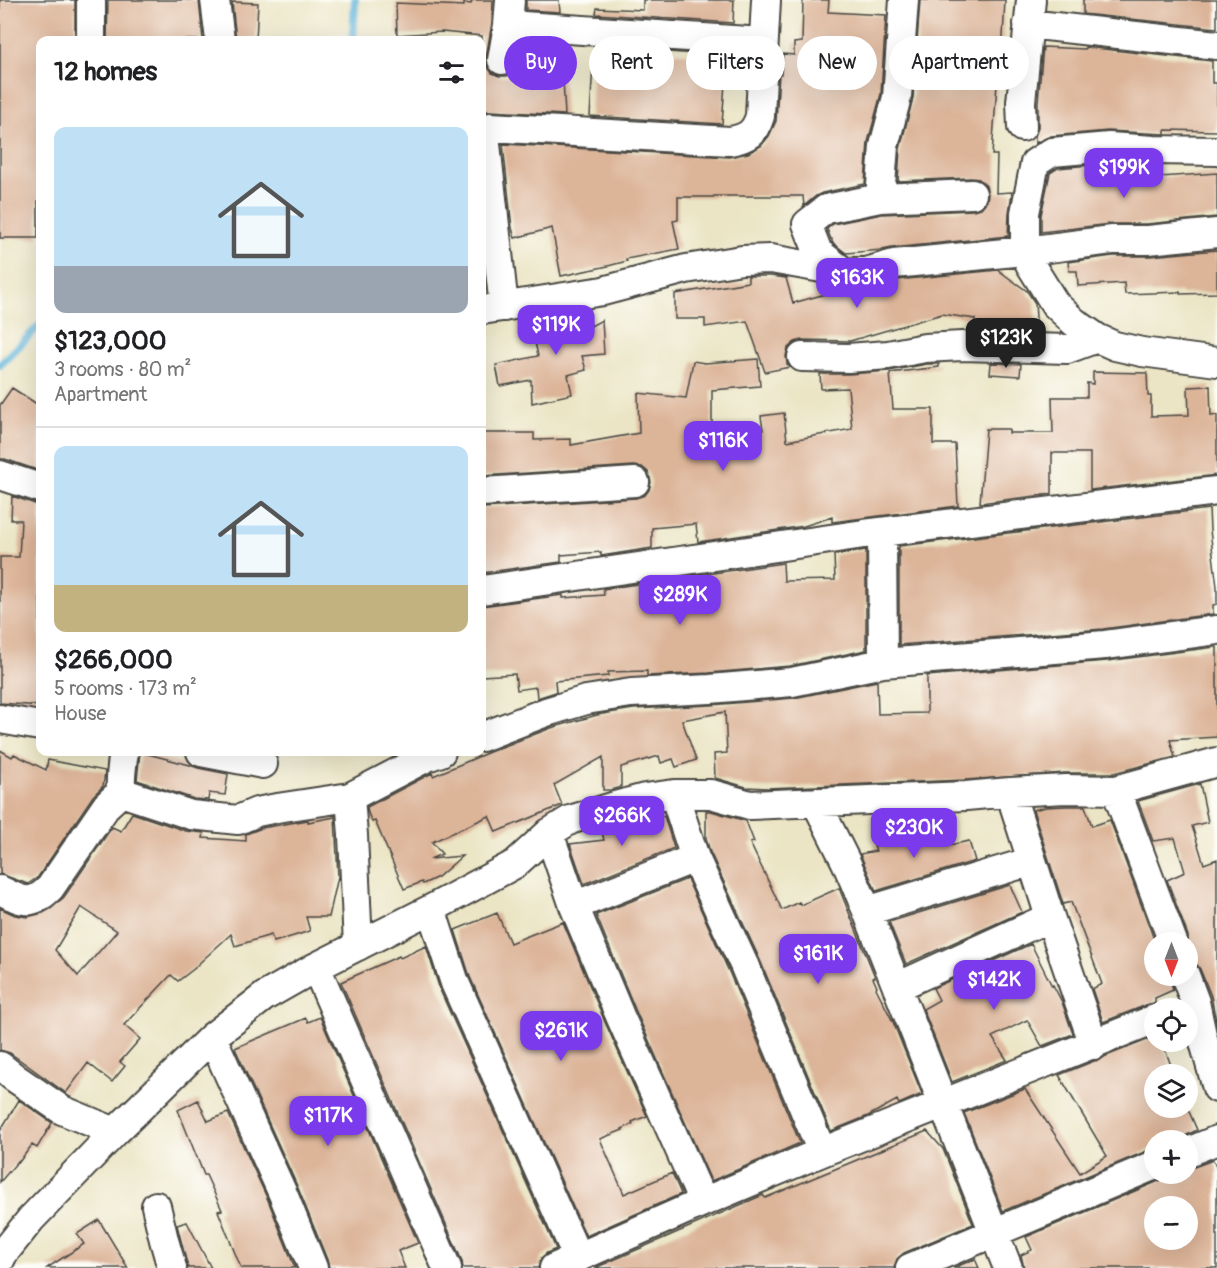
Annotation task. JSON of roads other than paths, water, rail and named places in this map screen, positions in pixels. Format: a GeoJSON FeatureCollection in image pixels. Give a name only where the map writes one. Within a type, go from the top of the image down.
{"type":"FeatureCollection","features":[{"type":"Feature","properties":{"kind":"street"},"geometry":{"type":"LineString","coordinates":[[91,0],[91,36]]}},
{"type":"Feature","properties":{"kind":"street"},"geometry":{"type":"LineString","coordinates":[[215,0],[220,36]]}},
{"type":"Feature","properties":{"kind":"street"},"geometry":{"type":"LineString","coordinates":[[763,36],[766,0]]}},
{"type":"Feature","properties":{"kind":"street"},"geometry":{"type":"LineString","coordinates":[[880,198],[884,146],[897,97],[904,0]]}},
{"type":"Feature","properties":{"kind":"street"},"geometry":{"type":"LineString","coordinates":[[502,60],[509,12],[712,36]]}},
{"type":"Feature","properties":{"kind":"street"},"geometry":{"type":"LineString","coordinates":[[1022,127],[1021,102],[1030,12],[1217,45]]}},
{"type":"Feature","properties":{"kind":"street"},"geometry":{"type":"LineString","coordinates":[[486,134],[490,128],[730,141],[741,139],[752,133],[760,116],[761,90]]}},
{"type":"Feature","properties":{"kind":"street"},"geometry":{"type":"LineString","coordinates":[[1217,152],[1109,147],[1052,152],[1035,163],[1025,213],[1025,250],[1030,264],[1055,304],[1074,322],[1097,338],[1115,346],[1217,362]]}},
{"type":"Feature","properties":{"kind":"street"},"geometry":{"type":"LineString","coordinates":[[486,157],[493,309],[603,291],[686,269],[742,260],[771,259],[844,272],[866,272],[894,264],[1112,240],[1148,240],[1217,233]]}},
{"type":"Feature","properties":{"kind":"street"},"geometry":{"type":"LineString","coordinates":[[844,272],[818,252],[807,224],[826,209],[880,198],[972,194]]}},
{"type":"Feature","properties":{"kind":"street"},"geometry":{"type":"LineString","coordinates":[[801,357],[848,358],[925,348],[962,346],[1067,349],[1097,338]]}},
{"type":"Feature","properties":{"kind":"street"},"geometry":{"type":"LineString","coordinates":[[0,475],[36,487]]}},
{"type":"Feature","properties":{"kind":"street"},"geometry":{"type":"LineString","coordinates":[[486,492],[635,483]]}},
{"type":"Feature","properties":{"kind":"street"},"geometry":{"type":"LineString","coordinates":[[486,589],[882,532],[1217,491]]}},
{"type":"Feature","properties":{"kind":"street"},"geometry":{"type":"LineString","coordinates":[[882,532],[883,663]]}},
{"type":"Feature","properties":{"kind":"street"},"geometry":{"type":"LineString","coordinates":[[486,735],[546,712],[586,700],[631,693],[792,682],[883,663],[1105,645],[1217,630]]}},
{"type":"Feature","properties":{"kind":"street"},"geometry":{"type":"LineString","coordinates":[[0,719],[36,725]]}},
{"type":"Feature","properties":{"kind":"street"},"geometry":{"type":"LineString","coordinates":[[122,792],[120,783],[123,774],[123,756]]}},
{"type":"Feature","properties":{"kind":"street"},"geometry":{"type":"LineString","coordinates":[[243,756],[264,758],[277,808]]}},
{"type":"Feature","properties":{"kind":"street"},"geometry":{"type":"LineString","coordinates":[[122,792],[191,815],[238,820],[257,812],[350,797],[430,756]]}},
{"type":"Feature","properties":{"kind":"street"},"geometry":{"type":"LineString","coordinates":[[1,1255],[115,1132],[212,1037],[265,996],[316,967],[515,864],[549,833],[570,820],[645,798],[675,794],[711,794],[750,805],[966,796],[1066,789],[1116,790],[1217,762]]}},
{"type":"Feature","properties":{"kind":"street"},"geometry":{"type":"LineString","coordinates":[[1116,790],[1169,932]]}},
{"type":"Feature","properties":{"kind":"street"},"geometry":{"type":"LineString","coordinates":[[0,890],[21,901],[40,898],[50,888],[107,805],[122,792]]}},
{"type":"Feature","properties":{"kind":"street"},"geometry":{"type":"LineString","coordinates":[[1010,792],[1094,1045]]}},
{"type":"Feature","properties":{"kind":"street"},"geometry":{"type":"LineString","coordinates":[[675,794],[695,858],[745,967],[822,1152]]}},
{"type":"Feature","properties":{"kind":"street"},"geometry":{"type":"LineString","coordinates":[[350,797],[358,946]]}},
{"type":"Feature","properties":{"kind":"street"},"geometry":{"type":"LineString","coordinates":[[816,802],[867,911],[1008,1268]]}},
{"type":"Feature","properties":{"kind":"street"},"geometry":{"type":"LineString","coordinates":[[549,833],[574,906],[633,1046],[703,1202]]}},
{"type":"Feature","properties":{"kind":"street"},"geometry":{"type":"LineString","coordinates":[[574,906],[695,858]]}},
{"type":"Feature","properties":{"kind":"street"},"geometry":{"type":"LineString","coordinates":[[867,911],[1032,861]]}},
{"type":"Feature","properties":{"kind":"street"},"geometry":{"type":"LineString","coordinates":[[430,909],[455,983],[566,1263],[822,1152],[1144,1024]]}},
{"type":"Feature","properties":{"kind":"street"},"geometry":{"type":"LineString","coordinates":[[897,987],[1050,917]]}},
{"type":"Feature","properties":{"kind":"street"},"geometry":{"type":"LineString","coordinates":[[316,967],[447,1268]]}},
{"type":"Feature","properties":{"kind":"street"},"geometry":{"type":"LineString","coordinates":[[1198,1002],[1202,1035],[1217,1088]]}},
{"type":"Feature","properties":{"kind":"street"},"geometry":{"type":"LineString","coordinates":[[212,1037],[284,1194],[314,1268]]}},
{"type":"Feature","properties":{"kind":"street"},"geometry":{"type":"LineString","coordinates":[[0,1066],[62,1110],[115,1132]]}},
{"type":"Feature","properties":{"kind":"street"},"geometry":{"type":"LineString","coordinates":[[1198,1148],[1217,1140]]}},
{"type":"Feature","properties":{"kind":"street"},"geometry":{"type":"LineString","coordinates":[[910,1268],[1144,1170]]}},
{"type":"Feature","properties":{"kind":"street"},"geometry":{"type":"LineString","coordinates":[[156,1206],[172,1268]]}},
{"type":"Feature","properties":{"kind":"waterway"},"geometry":{"type":"LineString","coordinates":[[353,36],[355,0]]}},
{"type":"Feature","properties":{"kind":"waterway"},"geometry":{"type":"LineString","coordinates":[[0,365],[36,329]]}}]}
